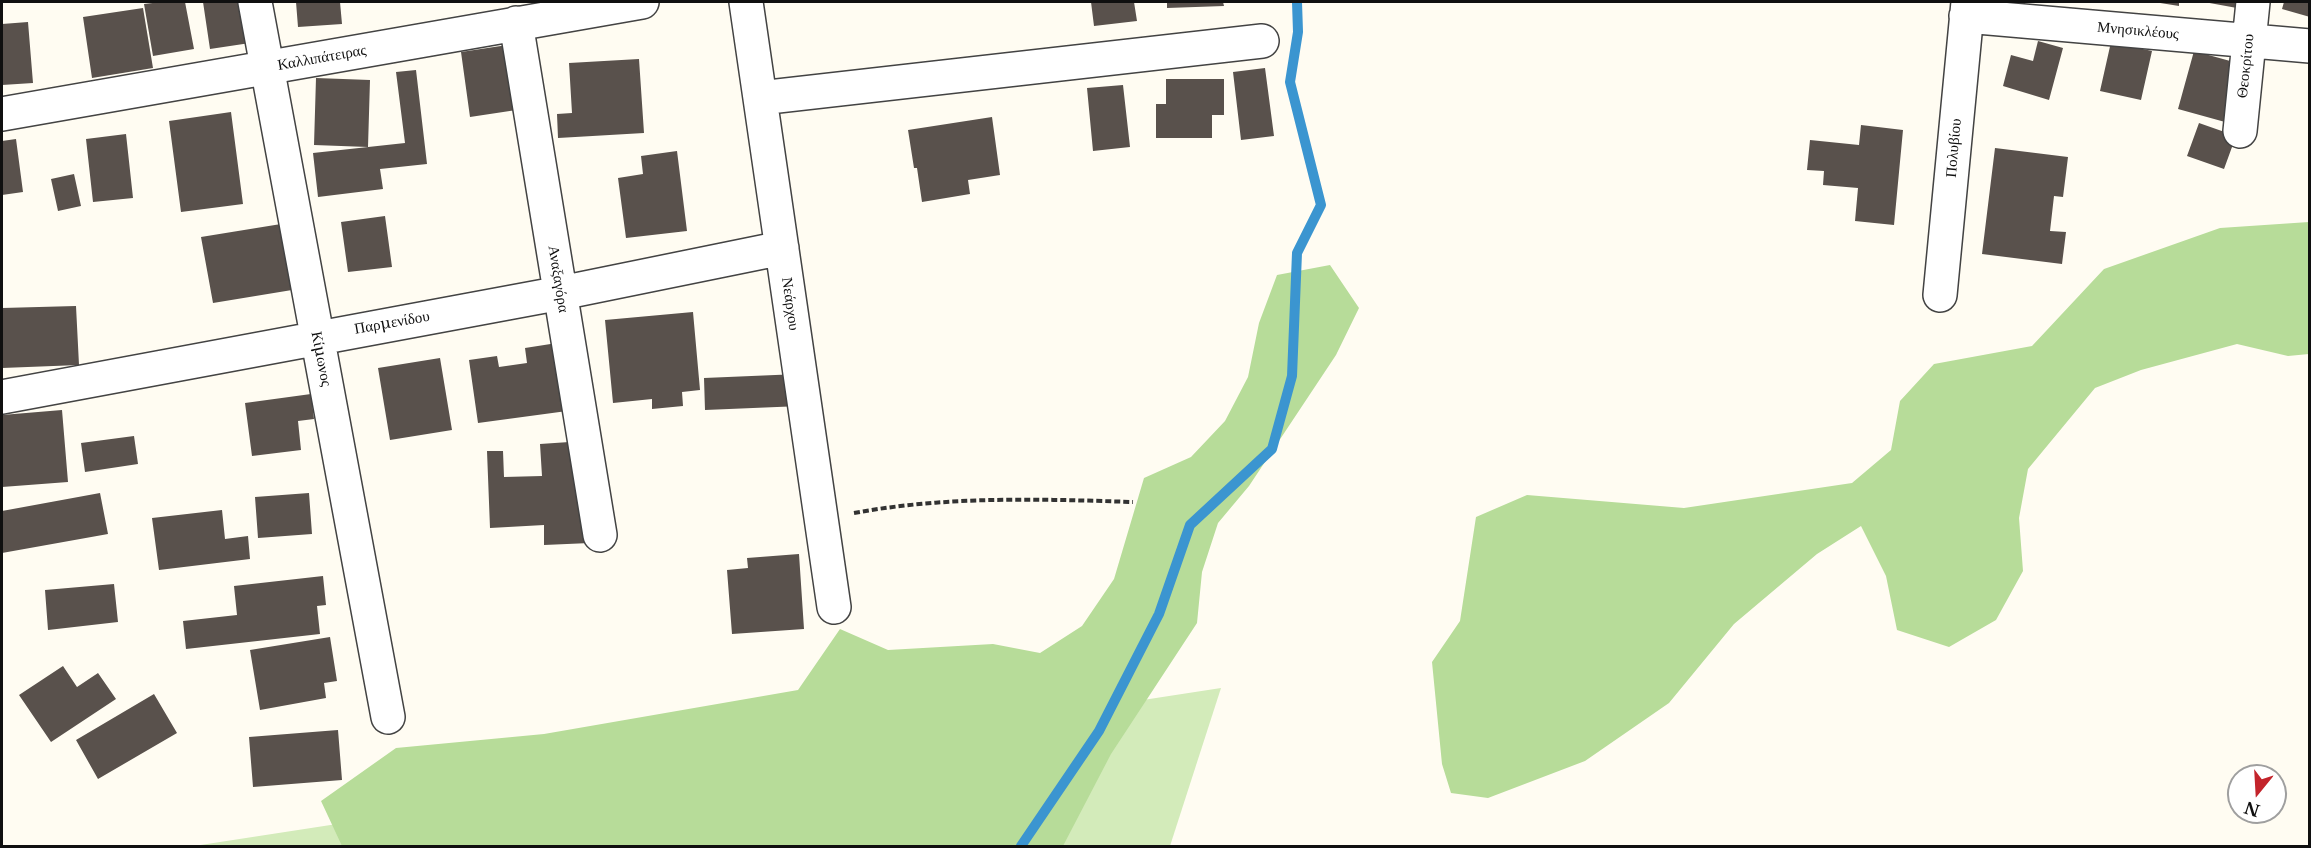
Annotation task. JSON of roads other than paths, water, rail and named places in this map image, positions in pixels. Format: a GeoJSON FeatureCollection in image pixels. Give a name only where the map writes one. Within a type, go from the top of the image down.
{"type":"FeatureCollection","features":[{"type":"Feature","properties":{"kind":"street","name":"Κίμωνος"},"geometry":{"type":"LineString","coordinates":[[255,2],[388,717]]}},
{"type":"Feature","properties":{"kind":"street","name":"Καλλιπάτειρας"},"geometry":{"type":"LineString","coordinates":[[2,114],[642,2]]}},
{"type":"Feature","properties":{"kind":"street","name":"Νεάρχου"},"geometry":{"type":"LineString","coordinates":[[746,2],[834,607]]}},
{"type":"Feature","properties":{"kind":"street","name":"Θεοκρίτου"},"geometry":{"type":"LineString","coordinates":[[2240,130],[2253,2]]}},
{"type":"Feature","properties":{"kind":"street","name":"Μνησικλέους"},"geometry":{"type":"LineString","coordinates":[[1967,9],[2310,46]]}},
{"type":"Feature","properties":{"kind":"street","name":"Πολυβίου"},"geometry":{"type":"LineString","coordinates":[[1941,295],[1967,9]]}},
{"type":"Feature","properties":{"kind":"street","name":"Αναξαγόρα"},"geometry":{"type":"LineString","coordinates":[[516,23],[600,535]]}},
{"type":"Feature","properties":{"kind":"street"},"geometry":{"type":"LineString","coordinates":[[760,98],[1262,41]]}},
{"type":"Feature","properties":{"kind":"street","name":"Παρμενίδου"},"geometry":{"type":"LineString","coordinates":[[2,397],[184,365],[317,337],[561,293],[782,248]]}},
{"type":"Feature","properties":{"kind":"waterway"},"geometry":{"type":"LineString","coordinates":[[1021,846],[1099,731],[1159,614],[1190,525],[1272,449],[1292,376],[1297,253],[1321,205],[1290,82],[1298,32],[1297,2]]}}]}
